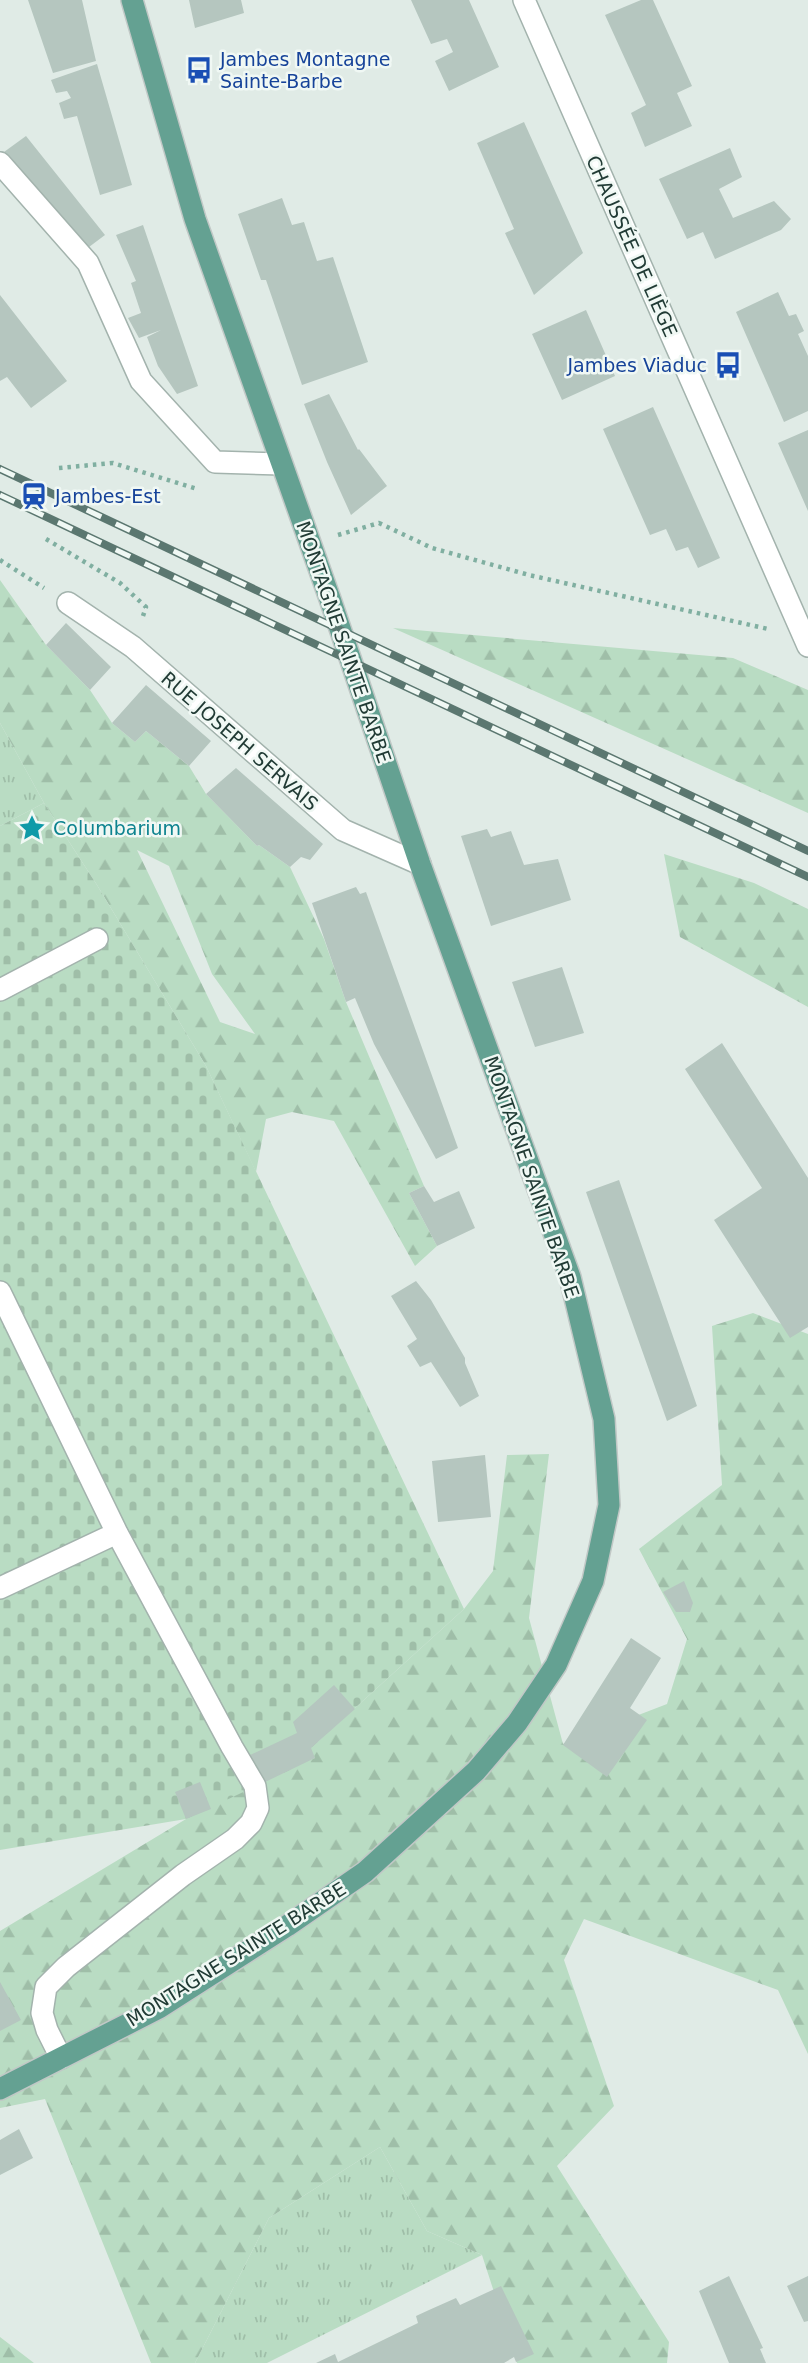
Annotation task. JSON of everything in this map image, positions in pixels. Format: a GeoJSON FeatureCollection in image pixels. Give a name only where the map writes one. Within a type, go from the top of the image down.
{"type":"FeatureCollection","features":[{"type":"Feature","properties":{"kind":"main road","name":"MONTAGNE SAINTE BARBE"},"geometry":{"type":"LineString","coordinates":[[0,2089],[159,2008],[288,1926],[365,1872],[476,1771],[517,1723],[556,1665],[593,1581],[608,1506],[604,1419],[570,1277],[420,864],[195,219],[132,0]]}},
{"type":"Feature","properties":{"kind":"street","name":"CHAUSSÉE DE LIÈGE"},"geometry":{"type":"LineString","coordinates":[[524,0],[806,642]]}},
{"type":"Feature","properties":{"kind":"street"},"geometry":{"type":"LineString","coordinates":[[0,163],[88,263],[141,381],[215,462],[281,464]]}},
{"type":"Feature","properties":{"kind":"street","name":"RUE JOSEPH SERVAIS"},"geometry":{"type":"LineString","coordinates":[[68,603],[133,647],[343,830],[420,864]]}},
{"type":"Feature","properties":{"kind":"street"},"geometry":{"type":"LineString","coordinates":[[0,989],[97,939]]}},
{"type":"Feature","properties":{"kind":"street"},"geometry":{"type":"LineString","coordinates":[[0,1292],[117,1533],[255,1786],[258,1808],[251,1823],[235,1839],[183,1875],[66,1967],[46,1987],[42,2013],[61,2058]]}},
{"type":"Feature","properties":{"kind":"street"},"geometry":{"type":"LineString","coordinates":[[0,1588],[117,1533]]}},
{"type":"Feature","properties":{"kind":"path"},"geometry":{"type":"LineString","coordinates":[[59,468],[113,463],[208,490]]}},
{"type":"Feature","properties":{"kind":"path"},"geometry":{"type":"LineString","coordinates":[[310,543],[379,523],[432,548],[529,575],[806,642]]}},
{"type":"Feature","properties":{"kind":"path"},"geometry":{"type":"LineString","coordinates":[[46,539],[120,583],[146,607],[133,647]]}},
{"type":"Feature","properties":{"kind":"path"},"geometry":{"type":"LineString","coordinates":[[0,560],[68,603]]}},
{"type":"Feature","properties":{"kind":"green space"},"geometry":{"type":"Polygon","coordinates":[[[0,580],[46,645],[90,690],[112,723],[135,742],[146,731],[189,766],[206,794],[257,846],[290,867],[324,939],[346,1002],[424,1186],[409,1193],[437,1246],[415,1266],[334,1121],[292,1112],[266,1119],[256,1172],[206,1066],[97,885],[44,803],[0,723],[0,580]],[[137,850],[220,1022],[255,1034],[212,974],[169,866],[137,850]]]}},
{"type":"Feature","properties":{"kind":"green space"},"geometry":{"type":"Polygon","coordinates":[[[393,628],[733,658],[808,690],[808,813],[393,628]]]}},
{"type":"Feature","properties":{"kind":"green space"},"geometry":{"type":"Polygon","coordinates":[[[0,723],[44,803],[0,826],[0,723]]]}},
{"type":"Feature","properties":{"kind":"green space"},"geometry":{"type":"Polygon","coordinates":[[[44,803],[97,885],[206,1066],[464,1609],[311,1748],[315,1758],[186,1819],[0,1850],[0,826],[44,803]]]}},
{"type":"Feature","properties":{"kind":"green space"},"geometry":{"type":"Polygon","coordinates":[[[664,854],[754,883],[808,909],[808,1007],[680,937],[664,854]]]}},
{"type":"Feature","properties":{"kind":"green space"},"geometry":{"type":"Polygon","coordinates":[[[753,1313],[808,1334],[808,2054],[778,1990],[584,1919],[564,1960],[614,2106],[557,2166],[669,2342],[667,2363],[517,2363],[482,2255],[427,2231],[380,2147],[269,2218],[195,2363],[151,2363],[45,2099],[0,2108],[0,1931],[186,1819],[311,1748],[464,1609],[493,1571],[507,1455],[549,1454],[529,1618],[563,1744],[667,1704],[687,1639],[639,1549],[722,1485],[712,1326],[753,1313]]]}},
{"type":"Feature","properties":{"kind":"green space"},"geometry":{"type":"Polygon","coordinates":[[[380,2147],[427,2231],[482,2255],[267,2363],[195,2363],[269,2218],[380,2147]]]}},
{"type":"Feature","properties":{"kind":"green space"},"geometry":{"type":"Polygon","coordinates":[[[0,2337],[34,2363],[0,2363],[0,2337]]]}},
{"type":"Feature","properties":{"kind":"building"},"geometry":{"type":"Polygon","coordinates":[[[28,0],[82,0],[96,61],[53,73],[28,0]]]}},
{"type":"Feature","properties":{"kind":"building"},"geometry":{"type":"Polygon","coordinates":[[[189,0],[241,0],[244,13],[195,28],[189,0]]]}},
{"type":"Feature","properties":{"kind":"building"},"geometry":{"type":"Polygon","coordinates":[[[411,0],[469,0],[499,67],[449,91],[435,61],[453,52],[447,39],[431,44],[411,0]]]}},
{"type":"Feature","properties":{"kind":"building"},"geometry":{"type":"Polygon","coordinates":[[[641,0],[653,0],[692,86],[677,93],[692,126],[645,147],[631,113],[646,105],[605,15],[641,0]]]}},
{"type":"Feature","properties":{"kind":"building"},"geometry":{"type":"Polygon","coordinates":[[[97,64],[132,185],[100,195],[77,116],[64,119],[59,103],[71,98],[67,91],[56,93],[51,80],[97,64]]]}},
{"type":"Feature","properties":{"kind":"building"},"geometry":{"type":"Polygon","coordinates":[[[524,122],[583,253],[534,295],[505,233],[514,229],[477,143],[524,122]]]}},
{"type":"Feature","properties":{"kind":"building"},"geometry":{"type":"Polygon","coordinates":[[[26,136],[105,235],[85,250],[4,152],[26,136]]]}},
{"type":"Feature","properties":{"kind":"building"},"geometry":{"type":"Polygon","coordinates":[[[730,148],[742,177],[719,189],[733,218],[774,201],[791,219],[781,230],[715,259],[703,232],[687,239],[659,179],[730,148]]]}},
{"type":"Feature","properties":{"kind":"building"},"geometry":{"type":"Polygon","coordinates":[[[282,198],[292,225],[304,222],[317,261],[333,257],[368,362],[302,385],[266,280],[261,280],[238,214],[282,198]]]}},
{"type":"Feature","properties":{"kind":"building"},"geometry":{"type":"Polygon","coordinates":[[[143,225],[198,386],[177,394],[158,366],[147,337],[161,330],[139,338],[128,318],[141,313],[131,283],[136,281],[116,235],[143,225]]]}},
{"type":"Feature","properties":{"kind":"building"},"geometry":{"type":"Polygon","coordinates":[[[778,292],[789,316],[796,314],[804,331],[798,334],[808,356],[808,411],[784,422],[736,312],[778,292]]]}},
{"type":"Feature","properties":{"kind":"building"},"geometry":{"type":"Polygon","coordinates":[[[0,295],[67,381],[31,408],[7,377],[0,381],[0,295]]]}},
{"type":"Feature","properties":{"kind":"building"},"geometry":{"type":"Polygon","coordinates":[[[586,310],[615,376],[562,400],[532,334],[586,310]]]}},
{"type":"Feature","properties":{"kind":"building"},"geometry":{"type":"Polygon","coordinates":[[[329,394],[358,450],[387,486],[351,515],[304,404],[329,394]]]}},
{"type":"Feature","properties":{"kind":"building"},"geometry":{"type":"Polygon","coordinates":[[[653,407],[720,558],[698,568],[688,547],[676,551],[666,529],[650,535],[603,429],[653,407]]]}},
{"type":"Feature","properties":{"kind":"building"},"geometry":{"type":"Polygon","coordinates":[[[808,430],[808,511],[778,443],[808,430]]]}},
{"type":"Feature","properties":{"kind":"building"},"geometry":{"type":"Polygon","coordinates":[[[66,623],[111,667],[90,690],[46,645],[66,623]]]}},
{"type":"Feature","properties":{"kind":"building"},"geometry":{"type":"Polygon","coordinates":[[[146,685],[211,741],[189,766],[146,731],[135,742],[112,723],[146,685]]]}},
{"type":"Feature","properties":{"kind":"building"},"geometry":{"type":"Polygon","coordinates":[[[236,768],[323,844],[310,860],[301,857],[290,867],[257,846],[206,794],[236,768]]]}},
{"type":"Feature","properties":{"kind":"building"},"geometry":{"type":"Polygon","coordinates":[[[487,829],[491,837],[511,831],[524,865],[558,859],[571,900],[491,926],[461,836],[487,829]]]}},
{"type":"Feature","properties":{"kind":"building"},"geometry":{"type":"Polygon","coordinates":[[[356,887],[360,894],[366,892],[458,1148],[436,1159],[374,1044],[355,998],[346,1002],[312,903],[356,887]]]}},
{"type":"Feature","properties":{"kind":"building"},"geometry":{"type":"Polygon","coordinates":[[[562,967],[584,1033],[535,1047],[512,982],[562,967]]]}},
{"type":"Feature","properties":{"kind":"building"},"geometry":{"type":"Polygon","coordinates":[[[722,1043],[808,1178],[808,1327],[790,1338],[714,1220],[762,1188],[685,1069],[722,1043]]]}},
{"type":"Feature","properties":{"kind":"building"},"geometry":{"type":"Polygon","coordinates":[[[619,1180],[697,1406],[667,1421],[586,1192],[619,1180]]]}},
{"type":"Feature","properties":{"kind":"building"},"geometry":{"type":"Polygon","coordinates":[[[424,1186],[434,1202],[459,1191],[475,1228],[437,1246],[409,1193],[424,1186]]]}},
{"type":"Feature","properties":{"kind":"building"},"geometry":{"type":"Polygon","coordinates":[[[416,1281],[431,1300],[465,1358],[479,1396],[460,1407],[431,1362],[420,1367],[407,1346],[417,1339],[391,1296],[416,1281]]]}},
{"type":"Feature","properties":{"kind":"building"},"geometry":{"type":"Polygon","coordinates":[[[485,1455],[491,1517],[438,1522],[432,1461],[485,1455]]]}},
{"type":"Feature","properties":{"kind":"building"},"geometry":{"type":"Polygon","coordinates":[[[684,1581],[693,1603],[690,1612],[676,1612],[663,1592],[684,1581]]]}},
{"type":"Feature","properties":{"kind":"building"},"geometry":{"type":"Polygon","coordinates":[[[631,1638],[661,1658],[630,1708],[647,1720],[607,1777],[563,1745],[631,1638]]]}},
{"type":"Feature","properties":{"kind":"building"},"geometry":{"type":"Polygon","coordinates":[[[334,1685],[355,1709],[311,1748],[315,1758],[263,1783],[250,1755],[297,1733],[293,1722],[334,1685]]]}},
{"type":"Feature","properties":{"kind":"building"},"geometry":{"type":"Polygon","coordinates":[[[200,1782],[211,1809],[186,1819],[175,1792],[200,1782]]]}},
{"type":"Feature","properties":{"kind":"building"},"geometry":{"type":"Polygon","coordinates":[[[0,1982],[21,2020],[0,2031],[0,1982]]]}},
{"type":"Feature","properties":{"kind":"building"},"geometry":{"type":"Polygon","coordinates":[[[19,2129],[33,2158],[0,2175],[0,2140],[19,2129]]]}},
{"type":"Feature","properties":{"kind":"building"},"geometry":{"type":"Polygon","coordinates":[[[729,2276],[763,2348],[760,2349],[766,2363],[729,2363],[699,2291],[729,2276]]]}},
{"type":"Feature","properties":{"kind":"building"},"geometry":{"type":"Polygon","coordinates":[[[808,2276],[808,2321],[804,2322],[787,2286],[808,2276]]]}},
{"type":"Feature","properties":{"kind":"building"},"geometry":{"type":"Polygon","coordinates":[[[501,2286],[534,2354],[516,2362],[514,2357],[504,2363],[316,2363],[335,2354],[338,2362],[418,2323],[416,2316],[456,2298],[460,2305],[501,2286]]]}},
{"type":"Feature","properties":{"kind":"railway"},"geometry":{"type":"LineString","coordinates":[[0,469],[808,851]]}},
{"type":"Feature","properties":{"kind":"railway"},"geometry":{"type":"LineString","coordinates":[[0,495],[808,877]]}},
{"type":"Feature","properties":{"kind":"place","name":"Jambes Montagne Sainte-Barbe"},"geometry":{"type":"Point","coordinates":[199,70]}},
{"type":"Feature","properties":{"kind":"place","name":"Jambes Viaduc"},"geometry":{"type":"Point","coordinates":[728,365]}},
{"type":"Feature","properties":{"kind":"place","name":"Jambes-Est"},"geometry":{"type":"Point","coordinates":[34,496]}},
{"type":"Feature","properties":{"kind":"place","name":"Columbarium"},"geometry":{"type":"Point","coordinates":[32,828]}}]}
